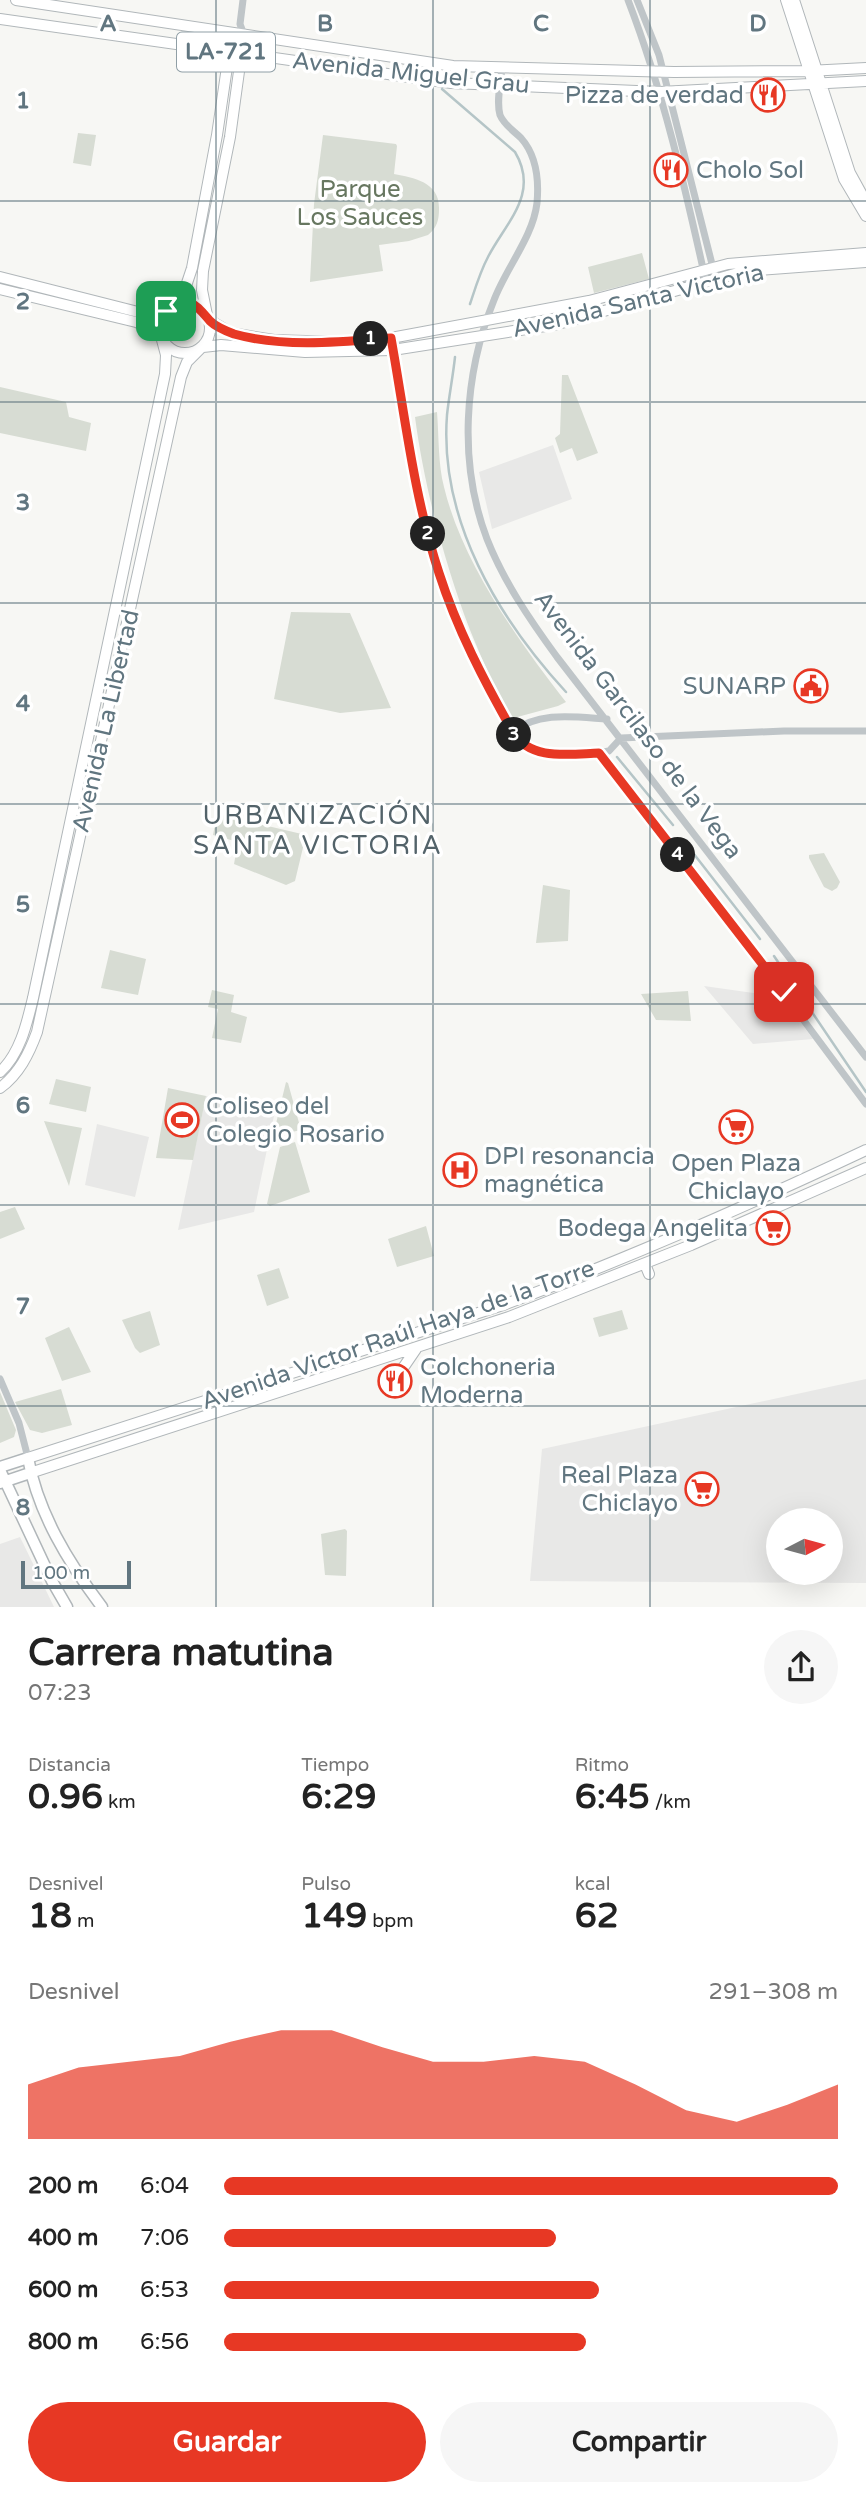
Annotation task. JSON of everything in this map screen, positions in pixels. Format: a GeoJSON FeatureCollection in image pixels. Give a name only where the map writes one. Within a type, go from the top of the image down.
{"type":"FeatureCollection","features":[{"type":"Feature","properties":{"kind":"highway","name":"Avenida Victor Raúl Haya de la Torre"},"geometry":{"type":"LineString","coordinates":[[0,1468],[28,1458]]}},
{"type":"Feature","properties":{"kind":"highway"},"geometry":{"type":"LineString","coordinates":[[28,1458],[30,1473],[47,1520],[57,1540],[102,1607]]}},
{"type":"Feature","properties":{"kind":"highway"},"geometry":{"type":"LineString","coordinates":[[0,1468],[3,1482],[67,1607]]}},
{"type":"Feature","properties":{"kind":"highway","name":"Avenida Victor Raúl Haya de la Torre"},"geometry":{"type":"LineString","coordinates":[[3,1482],[30,1473]]}},
{"type":"Feature","properties":{"kind":"main road","name":"Avenida Miguel Grau"},"geometry":{"type":"LineString","coordinates":[[16,0],[418,61],[502,67],[659,71],[813,71],[866,68]]}},
{"type":"Feature","properties":{"kind":"main road"},"geometry":{"type":"LineString","coordinates":[[786,0],[813,71]]}},
{"type":"Feature","properties":{"kind":"main road"},"geometry":{"type":"LineString","coordinates":[[794,0],[844,179],[866,216]]}},
{"type":"Feature","properties":{"kind":"main road","name":"Avenida Miguel Grau"},"geometry":{"type":"LineString","coordinates":[[0,19],[452,83],[664,91],[866,81]]}},
{"type":"Feature","properties":{"kind":"main road"},"geometry":{"type":"LineString","coordinates":[[161,338],[160,323],[186,286],[192,268],[232,33]]}},
{"type":"Feature","properties":{"kind":"main road"},"geometry":{"type":"LineString","coordinates":[[0,289],[136,322],[150,328],[175,352],[192,353],[201,348],[210,334],[202,290],[203,271],[230,137],[244,35]]}},
{"type":"Feature","properties":{"kind":"main road"},"geometry":{"type":"LineString","coordinates":[[817,85],[850,173],[866,202]]}},
{"type":"Feature","properties":{"kind":"main road","name":"Avenida Santa Victoria"},"geometry":{"type":"LineString","coordinates":[[208,317],[231,333],[274,340],[338,342],[391,338],[589,301],[743,262],[866,253]]}},
{"type":"Feature","properties":{"kind":"main road","name":"Avenida Santa Victoria"},"geometry":{"type":"LineString","coordinates":[[201,348],[220,345],[338,352],[394,350],[558,324],[745,271],[866,262]]}},
{"type":"Feature","properties":{"kind":"main road"},"geometry":{"type":"LineString","coordinates":[[0,277],[138,312],[153,313],[183,302],[190,303],[197,305],[208,317]]}},
{"type":"Feature","properties":{"kind":"main road","name":"Avenida La Libertad"},"geometry":{"type":"LineString","coordinates":[[0,1072],[12,1059],[33,998],[165,374],[166,355],[161,338]]}},
{"type":"Feature","properties":{"kind":"main road","name":"Avenida La Libertad"},"geometry":{"type":"LineString","coordinates":[[0,1088],[11,1079],[26,1059],[37,1032],[181,377],[187,362],[201,348]]}},
{"type":"Feature","properties":{"kind":"main road"},"geometry":{"type":"LineString","coordinates":[[33,998],[44,1001]]}},
{"type":"Feature","properties":{"kind":"main road","name":"Avenida Victor Raúl Haya de la Torre"},"geometry":{"type":"LineString","coordinates":[[28,1458],[516,1301],[743,1208],[866,1150]]}},
{"type":"Feature","properties":{"kind":"main road","name":"Avenida Victor Raúl Haya de la Torre"},"geometry":{"type":"LineString","coordinates":[[30,1473],[509,1317],[645,1264],[693,1249],[866,1168]]}},
{"type":"Feature","properties":{"kind":"main road"},"geometry":{"type":"LineString","coordinates":[[645,1264],[649,1274]]}},
{"type":"Feature","properties":{"kind":"main road"},"geometry":{"type":"LineString","coordinates":[[403,1367],[415,1349]]}},
{"type":"Feature","properties":{"kind":"street"},"geometry":{"type":"LineString","coordinates":[[243,0],[240,24],[244,35]]}},
{"type":"Feature","properties":{"kind":"street"},"geometry":{"type":"LineString","coordinates":[[628,0],[659,71]]}},
{"type":"Feature","properties":{"kind":"street"},"geometry":{"type":"LineString","coordinates":[[637,0],[659,71],[711,280]]}},
{"type":"Feature","properties":{"kind":"street"},"geometry":{"type":"LineString","coordinates":[[232,33],[240,24]]}},
{"type":"Feature","properties":{"kind":"street","name":"Avenida Garcilaso de la Vega"},"geometry":{"type":"LineString","coordinates":[[502,67],[501,117],[522,139],[533,158],[538,177],[533,221],[503,279],[486,322],[473,371],[468,436],[471,469],[486,536],[509,585],[529,618],[866,1057]]}},
{"type":"Feature","properties":{"kind":"street"},"geometry":{"type":"LineString","coordinates":[[391,338],[420,499],[439,572],[467,645],[521,744],[530,750],[599,753],[612,749],[621,738],[784,731],[866,731]]}},
{"type":"Feature","properties":{"kind":"street"},"geometry":{"type":"LineString","coordinates":[[513,732],[522,724],[543,718],[607,719]]}},
{"type":"Feature","properties":{"kind":"street","name":"Avenida Garcilaso de la Vega"},"geometry":{"type":"LineString","coordinates":[[599,753],[866,1104]]}},
{"type":"Feature","properties":{"kind":"street"},"geometry":{"type":"LineString","coordinates":[[0,1379],[19,1423],[28,1458]]}},
{"type":"Feature","properties":{"kind":"shaded area"},"geometry":{"type":"Polygon","coordinates":[[[553,445],[572,499],[492,529],[479,472],[553,445]]]}},
{"type":"Feature","properties":{"kind":"shaded area"},"geometry":{"type":"Polygon","coordinates":[[[704,986],[782,997],[813,1039],[753,1044],[704,986]]]}},
{"type":"Feature","properties":{"kind":"shaded area"},"geometry":{"type":"Polygon","coordinates":[[[206,1096],[275,1111],[254,1212],[178,1230],[206,1096]]]}},
{"type":"Feature","properties":{"kind":"shaded area"},"geometry":{"type":"Polygon","coordinates":[[[97,1124],[149,1137],[135,1197],[85,1185],[97,1124]]]}},
{"type":"Feature","properties":{"kind":"shaded area","name":"Real Plaza Chiclayo"},"geometry":{"type":"Polygon","coordinates":[[[866,1379],[866,1583],[844,1583],[844,1508],[766,1508],[766,1582],[530,1581],[542,1449],[866,1379]]]}},
{"type":"Feature","properties":{"kind":"shaded area"},"geometry":{"type":"Polygon","coordinates":[[[20,1537],[54,1607],[0,1607],[0,1544],[20,1537]]]}},
{"type":"Feature","properties":{"kind":"green space"},"geometry":{"type":"Polygon","coordinates":[[[78,133],[96,135],[91,166],[73,163],[78,133]]]}},
{"type":"Feature","properties":{"kind":"green space","name":"Parque Los Sauces"},"geometry":{"type":"Polygon","coordinates":[[[323,135],[396,144],[394,174],[424,183],[435,193],[439,213],[434,230],[428,235],[409,241],[379,245],[383,271],[310,282],[314,204],[323,135]]]}},
{"type":"Feature","properties":{"kind":"green space"},"geometry":{"type":"Polygon","coordinates":[[[642,253],[649,279],[594,293],[588,267],[642,253]]]}},
{"type":"Feature","properties":{"kind":"green space"},"geometry":{"type":"Polygon","coordinates":[[[562,375],[568,375],[598,453],[577,461],[572,448],[560,453],[555,438],[560,434],[562,375]]]}},
{"type":"Feature","properties":{"kind":"green space"},"geometry":{"type":"Polygon","coordinates":[[[0,387],[66,402],[69,417],[91,423],[86,451],[0,433],[0,387]]]}},
{"type":"Feature","properties":{"kind":"green space"},"geometry":{"type":"Polygon","coordinates":[[[437,412],[442,478],[452,515],[494,600],[566,702],[558,706],[510,719],[475,641],[444,552],[419,443],[415,417],[437,412]]]}},
{"type":"Feature","properties":{"kind":"green space"},"geometry":{"type":"Polygon","coordinates":[[[291,612],[350,613],[391,708],[340,713],[274,699],[291,612]]]}},
{"type":"Feature","properties":{"kind":"green space"},"geometry":{"type":"Polygon","coordinates":[[[217,814],[306,835],[295,881],[286,885],[234,864],[238,842],[213,835],[217,814]]]}},
{"type":"Feature","properties":{"kind":"green space"},"geometry":{"type":"Polygon","coordinates":[[[824,853],[840,882],[832,891],[824,887],[809,858],[809,855],[824,853]]]}},
{"type":"Feature","properties":{"kind":"green space"},"geometry":{"type":"Polygon","coordinates":[[[543,885],[570,890],[568,941],[536,943],[543,885]]]}},
{"type":"Feature","properties":{"kind":"green space"},"geometry":{"type":"Polygon","coordinates":[[[110,950],[146,959],[138,995],[101,988],[110,950]]]}},
{"type":"Feature","properties":{"kind":"green space"},"geometry":{"type":"Polygon","coordinates":[[[212,990],[234,995],[231,1012],[247,1017],[241,1043],[212,1038],[218,1009],[208,1007],[212,990]]]}},
{"type":"Feature","properties":{"kind":"green space"},"geometry":{"type":"Polygon","coordinates":[[[688,991],[691,1021],[656,1020],[641,994],[688,991]]]}},
{"type":"Feature","properties":{"kind":"green space"},"geometry":{"type":"Polygon","coordinates":[[[56,1079],[91,1087],[86,1112],[49,1104],[56,1079]]]}},
{"type":"Feature","properties":{"kind":"green space"},"geometry":{"type":"Polygon","coordinates":[[[286,1082],[301,1130],[273,1136],[286,1082]]]}},
{"type":"Feature","properties":{"kind":"green space","name":"Coliseo del Colegio Rosario"},"geometry":{"type":"Polygon","coordinates":[[[168,1088],[206,1096],[193,1160],[156,1158],[168,1088]]]}},
{"type":"Feature","properties":{"kind":"green space"},"geometry":{"type":"Polygon","coordinates":[[[44,1121],[82,1128],[69,1186],[44,1121]]]}},
{"type":"Feature","properties":{"kind":"green space"},"geometry":{"type":"Polygon","coordinates":[[[295,1142],[310,1192],[270,1206],[267,1204],[280,1147],[295,1142]]]}},
{"type":"Feature","properties":{"kind":"green space"},"geometry":{"type":"Polygon","coordinates":[[[15,1207],[25,1229],[0,1239],[0,1212],[15,1207]]]}},
{"type":"Feature","properties":{"kind":"green space"},"geometry":{"type":"Polygon","coordinates":[[[426,1226],[434,1256],[397,1267],[388,1239],[426,1226]]]}},
{"type":"Feature","properties":{"kind":"green space"},"geometry":{"type":"Polygon","coordinates":[[[279,1268],[289,1298],[267,1306],[257,1275],[279,1268]]]}},
{"type":"Feature","properties":{"kind":"green space"},"geometry":{"type":"Polygon","coordinates":[[[622,1310],[628,1329],[599,1337],[593,1318],[622,1310]]]}},
{"type":"Feature","properties":{"kind":"green space"},"geometry":{"type":"Polygon","coordinates":[[[150,1311],[160,1345],[140,1353],[122,1320],[150,1311]]]}},
{"type":"Feature","properties":{"kind":"green space"},"geometry":{"type":"Polygon","coordinates":[[[69,1327],[91,1372],[62,1381],[45,1338],[69,1327]]]}},
{"type":"Feature","properties":{"kind":"green space"},"geometry":{"type":"Polygon","coordinates":[[[61,1389],[72,1425],[42,1433],[30,1430],[15,1402],[61,1389]]]}},
{"type":"Feature","properties":{"kind":"green space"},"geometry":{"type":"Polygon","coordinates":[[[0,1392],[16,1430],[14,1437],[0,1443],[0,1392]]]}},
{"type":"Feature","properties":{"kind":"green space"},"geometry":{"type":"Polygon","coordinates":[[[345,1529],[346,1576],[325,1575],[321,1534],[345,1529]]]}},
{"type":"Feature","properties":{"kind":"waterway"},"geometry":{"type":"LineString","coordinates":[[442,89],[515,152],[522,167],[524,181],[518,207],[485,263],[470,304]]}},
{"type":"Feature","properties":{"kind":"waterway"},"geometry":{"type":"LineString","coordinates":[[455,357],[447,415],[447,454],[463,529],[496,600],[541,663],[566,692]]}},
{"type":"Feature","properties":{"kind":"waterway"},"geometry":{"type":"LineString","coordinates":[[617,757],[673,825]]}},
{"type":"Feature","properties":{"kind":"waterway"},"geometry":{"type":"LineString","coordinates":[[683,840],[760,939]]}},
{"type":"Feature","properties":{"kind":"waterway"},"geometry":{"type":"LineString","coordinates":[[774,956],[866,1092]]}},
{"type":"Feature","properties":{"kind":"place","name":"Pizza de verdad"},"geometry":{"type":"Point","coordinates":[768,95]}},
{"type":"Feature","properties":{"kind":"place","name":"Cholo Sol"},"geometry":{"type":"Point","coordinates":[671,170]}},
{"type":"Feature","properties":{"kind":"place","name":"SUNARP"},"geometry":{"type":"Point","coordinates":[811,686]}},
{"type":"Feature","properties":{"kind":"place","name":"Coliseo del Colegio Rosario"},"geometry":{"type":"Point","coordinates":[182,1120]}},
{"type":"Feature","properties":{"kind":"place","name":"Open Plaza Chiclayo"},"geometry":{"type":"Point","coordinates":[736,1127]}},
{"type":"Feature","properties":{"kind":"place","name":"DPI resonancia magnética"},"geometry":{"type":"Point","coordinates":[460,1170]}},
{"type":"Feature","properties":{"kind":"place","name":"Bodega Angelita"},"geometry":{"type":"Point","coordinates":[773,1228]}},
{"type":"Feature","properties":{"kind":"place","name":"Colchoneria Moderna"},"geometry":{"type":"Point","coordinates":[395,1381]}},
{"type":"Feature","properties":{"kind":"place","name":"Real Plaza Chiclayo"},"geometry":{"type":"Point","coordinates":[702,1489]}},
{"type":"Feature","properties":{"kind":"district","name":"URBANIZACIÓN SANTA VICTORIA"},"geometry":{"type":"Point","coordinates":[318,830]}},
{"type":"Feature","properties":{"kind":"route"},"geometry":{"type":"LineString","coordinates":[[166,311],[176,304],[190,303],[197,305],[209,320],[225,330],[238,335],[274,340],[338,342],[391,338],[420,499],[439,572],[467,645],[517,739],[530,750],[599,753],[784,992]]}}]}
